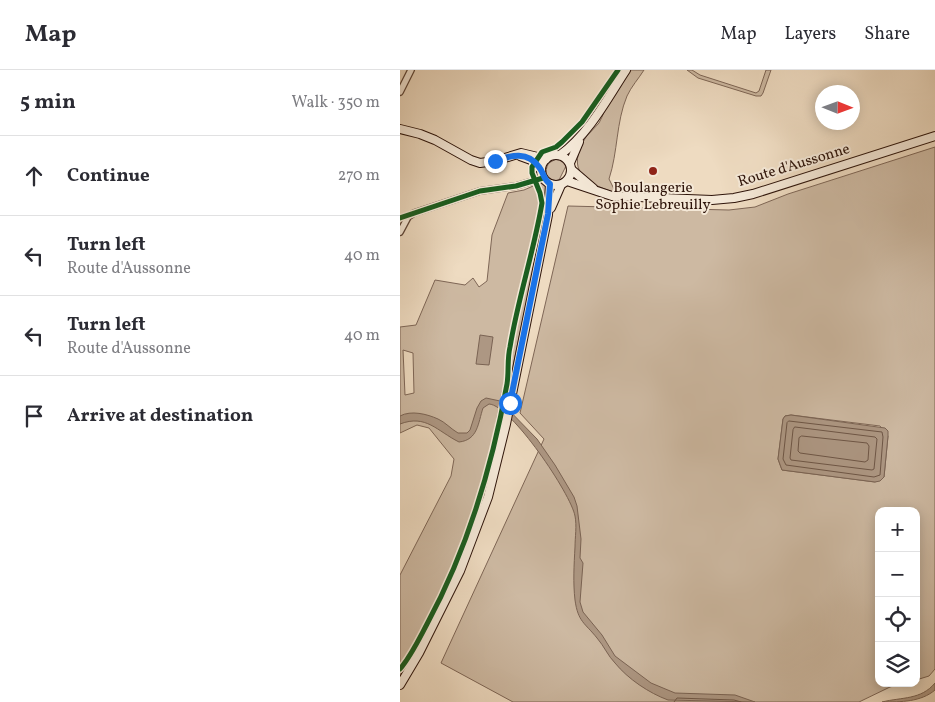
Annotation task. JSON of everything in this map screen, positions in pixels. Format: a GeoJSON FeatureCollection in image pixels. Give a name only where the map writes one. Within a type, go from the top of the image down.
{"type":"FeatureCollection","features":[{"type":"Feature","properties":{"kind":"main road"},"geometry":{"type":"LineString","coordinates":[[542,174],[546,159],[550,156],[560,155],[569,149],[583,133],[626,70]]}},
{"type":"Feature","properties":{"kind":"main road"},"geometry":{"type":"LineString","coordinates":[[400,129],[435,140],[480,163],[526,153],[546,159]]}},
{"type":"Feature","properties":{"kind":"main road"},"geometry":{"type":"LineString","coordinates":[[548,214],[571,167],[583,133]]}},
{"type":"Feature","properties":{"kind":"main road","name":"Route d'Aussonne"},"geometry":{"type":"LineString","coordinates":[[564,183],[612,196],[712,200],[734,198],[753,194],[935,136]]}},
{"type":"Feature","properties":{"kind":"main road"},"geometry":{"type":"LineString","coordinates":[[400,685],[419,653],[460,572],[488,497],[506,424],[548,214],[550,184],[531,160],[513,155]]}},
{"type":"Feature","properties":{"kind":"main road"},"geometry":{"type":"LineString","coordinates":[[560,155],[566,158],[571,167],[598,192]]}},
{"type":"Feature","properties":{"kind":"main road"},"geometry":{"type":"LineString","coordinates":[[550,184],[564,183]]}},
{"type":"Feature","properties":{"kind":"street"},"geometry":{"type":"LineString","coordinates":[[400,92],[412,70]]}},
{"type":"Feature","properties":{"kind":"street"},"geometry":{"type":"LineString","coordinates":[[400,232],[408,217],[472,193],[492,188],[516,186],[542,174]]}},
{"type":"Feature","properties":{"kind":"shaded area"},"geometry":{"type":"Polygon","coordinates":[[[631,70],[644,70],[623,106],[609,179],[616,193],[587,180],[578,167],[577,159],[586,137],[599,123],[608,104],[631,70]]]}},
{"type":"Feature","properties":{"kind":"shaded area"},"geometry":{"type":"Polygon","coordinates":[[[687,70],[692,70],[700,75],[756,93],[759,91],[766,70],[771,70],[763,93],[761,96],[756,96],[698,78],[687,70]]]}},
{"type":"Feature","properties":{"kind":"shaded area"},"geometry":{"type":"Polygon","coordinates":[[[935,147],[935,669],[929,676],[920,679],[920,507],[875,507],[875,687],[890,687],[859,702],[513,702],[441,663],[544,439],[520,413],[568,206],[729,210],[755,207],[788,194],[935,147]],[[791,415],[785,416],[778,459],[782,470],[875,482],[884,477],[888,436],[880,426],[791,415]]]}},
{"type":"Feature","properties":{"kind":"shaded area"},"geometry":{"type":"Polygon","coordinates":[[[556,159],[562,160],[567,164],[558,182],[551,180],[546,173],[549,163],[556,159]]]}},
{"type":"Feature","properties":{"kind":"shaded area"},"geometry":{"type":"Polygon","coordinates":[[[540,183],[544,184],[547,189],[546,209],[538,236],[536,258],[511,375],[502,391],[491,448],[473,512],[447,578],[405,660],[406,667],[400,677],[400,575],[451,476],[454,459],[429,428],[417,425],[400,433],[400,327],[416,325],[435,280],[465,285],[473,278],[479,287],[487,281],[492,235],[508,193],[524,190],[540,183]],[[403,350],[405,395],[414,393],[413,353],[403,350]]]}},
{"type":"Feature","properties":{"kind":"water"},"geometry":{"type":"Polygon","coordinates":[[[480,335],[493,337],[489,365],[476,364],[480,335]]]}},
{"type":"Feature","properties":{"kind":"water"},"geometry":{"type":"Polygon","coordinates":[[[486,398],[500,401],[537,439],[574,497],[581,539],[580,558],[583,563],[580,602],[583,612],[602,635],[615,656],[651,683],[675,693],[735,695],[755,702],[668,700],[654,694],[626,675],[583,622],[576,607],[574,581],[576,524],[571,505],[539,452],[525,434],[499,408],[489,404],[483,408],[474,434],[465,441],[459,442],[424,422],[409,421],[400,424],[400,416],[409,413],[419,413],[441,420],[458,433],[467,433],[470,430],[477,408],[481,401],[486,398]]]}},
{"type":"Feature","properties":{"kind":"water"},"geometry":{"type":"Polygon","coordinates":[[[791,415],[885,428],[888,431],[888,436],[884,477],[880,481],[875,482],[782,470],[778,459],[783,419],[785,416],[791,415]]]}},
{"type":"Feature","properties":{"kind":"water"},"geometry":{"type":"Polygon","coordinates":[[[935,683],[935,690],[923,697],[903,701],[882,702],[917,695],[935,683]]]}},
{"type":"Feature","properties":{"kind":"cycle path"},"geometry":{"type":"LineString","coordinates":[[400,669],[418,641],[454,567],[486,477],[507,384],[513,329],[542,203],[532,173],[532,167],[542,152],[556,147],[582,122],[618,70]]}},
{"type":"Feature","properties":{"kind":"cycle path"},"geometry":{"type":"LineString","coordinates":[[400,218],[480,191],[516,186],[543,178]]}},
{"type":"Feature","properties":{"kind":"place","name":"Boulangerie Sophie Lebreuilly"},"geometry":{"type":"Point","coordinates":[653,171]}},
{"type":"Feature","properties":{"kind":"route"},"geometry":{"type":"LineString","coordinates":[[495,161],[513,155],[528,158],[539,167],[543,178],[550,184],[548,214],[510,403]]}}]}
